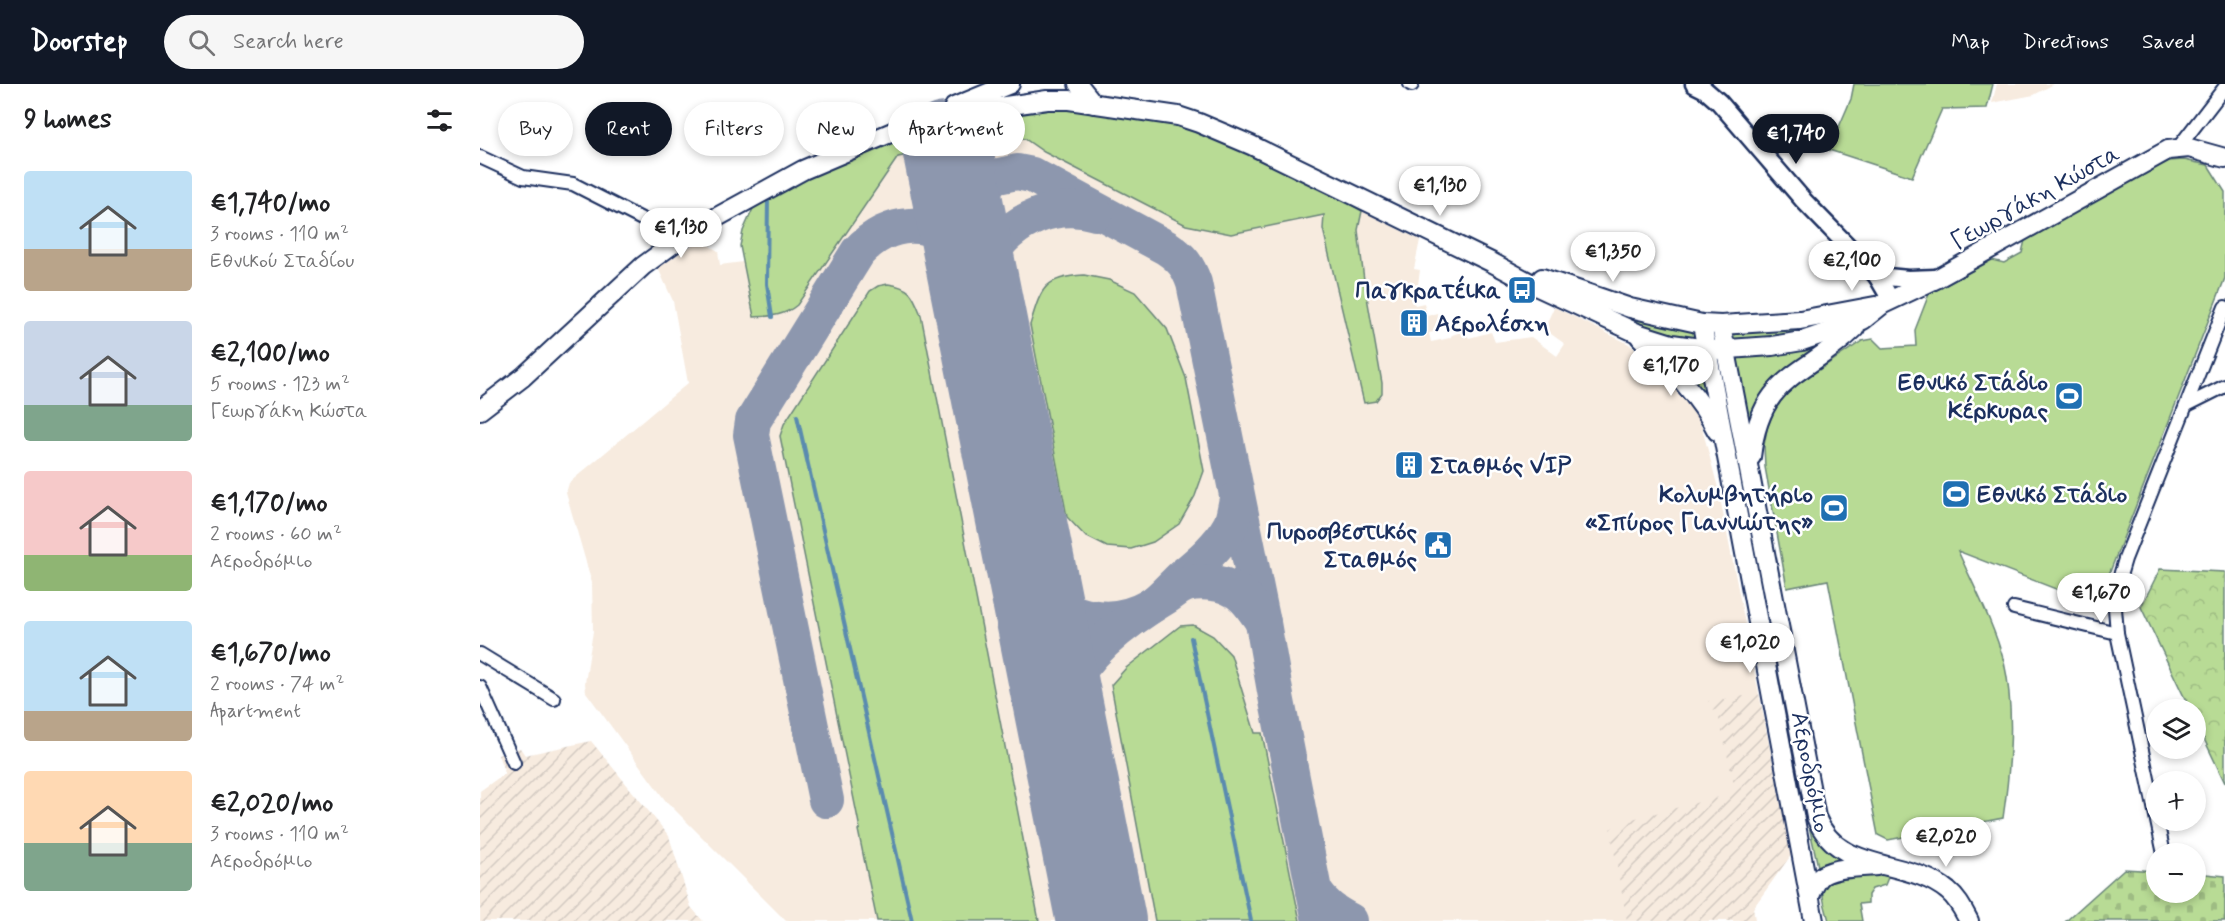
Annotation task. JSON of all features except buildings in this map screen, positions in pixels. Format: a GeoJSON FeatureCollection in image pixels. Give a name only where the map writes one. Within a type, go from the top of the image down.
{"type":"FeatureCollection","features":[{"type":"Feature","properties":{"kind":"main road","name":"Γεωργάκη Κώστα"},"geometry":{"type":"LineString","coordinates":[[966,102],[1010,84]]}},
{"type":"Feature","properties":{"kind":"main road","name":"Γεωργάκη Κώστα"},"geometry":{"type":"LineString","coordinates":[[1016,84],[1167,114],[1218,130],[1637,333],[1672,344],[1706,349],[1726,350],[1802,341],[1863,320],[1887,302],[1938,278],[2165,151],[2178,148]]}},
{"type":"Feature","properties":{"kind":"main road","name":"Γεωργάκη Κώστα"},"geometry":{"type":"LineString","coordinates":[[1025,102],[1077,95]]}},
{"type":"Feature","properties":{"kind":"main road","name":"Γεωργάκη Κώστα"},"geometry":{"type":"LineString","coordinates":[[480,410],[523,377],[636,273],[679,238],[795,174],[888,134]]}},
{"type":"Feature","properties":{"kind":"main road"},"geometry":{"type":"LineString","coordinates":[[2178,148],[2196,149],[2225,158]]}},
{"type":"Feature","properties":{"kind":"main road","name":"Γεωργάκη Κώστα"},"geometry":{"type":"LineString","coordinates":[[1491,262],[1630,308],[1702,324],[1800,320],[1887,302]]}},
{"type":"Feature","properties":{"kind":"main road"},"geometry":{"type":"LineString","coordinates":[[1749,474],[1756,427],[1764,408],[1774,394],[1795,372],[1838,343],[1863,320]]}},
{"type":"Feature","properties":{"kind":"main road","name":"Αεροδρόμιο"},"geometry":{"type":"LineString","coordinates":[[1702,324],[1814,921]]}},
{"type":"Feature","properties":{"kind":"main road","name":"Αεροδρόμιο"},"geometry":{"type":"LineString","coordinates":[[1721,325],[1786,669],[1820,829],[1830,841],[1846,852],[1935,882],[1949,891],[1959,902],[1969,921]]}},
{"type":"Feature","properties":{"kind":"main road"},"geometry":{"type":"LineString","coordinates":[[1637,333],[1692,393],[1707,413],[1725,446]]}},
{"type":"Feature","properties":{"kind":"main road"},"geometry":{"type":"LineString","coordinates":[[1810,896],[1816,882],[1823,875],[1862,867],[1884,866]]}},
{"type":"Feature","properties":{"kind":"street"},"geometry":{"type":"LineString","coordinates":[[1694,84],[1719,102],[1804,201],[1877,276],[1887,302]]}},
{"type":"Feature","properties":{"kind":"street"},"geometry":{"type":"LineString","coordinates":[[2178,148],[2225,87]]}},
{"type":"Feature","properties":{"kind":"street"},"geometry":{"type":"LineString","coordinates":[[480,157],[523,177],[573,184],[679,238]]}},
{"type":"Feature","properties":{"kind":"street"},"geometry":{"type":"LineString","coordinates":[[1877,276],[1938,278]]}},
{"type":"Feature","properties":{"kind":"street"},"geometry":{"type":"LineString","coordinates":[[2162,843],[2117,633],[2114,596],[2120,572],[2225,307]]}},
{"type":"Feature","properties":{"kind":"street"},"geometry":{"type":"LineString","coordinates":[[2187,405],[2225,386]]}},
{"type":"Feature","properties":{"kind":"street"},"geometry":{"type":"LineString","coordinates":[[2014,608],[2117,633]]}},
{"type":"Feature","properties":{"kind":"street"},"geometry":{"type":"LineString","coordinates":[[480,654],[554,699]]}},
{"type":"Feature","properties":{"kind":"street"},"geometry":{"type":"LineString","coordinates":[[1767,670],[1786,669]]}},
{"type":"Feature","properties":{"kind":"street"},"geometry":{"type":"LineString","coordinates":[[480,687],[514,763]]}},
{"type":"Feature","properties":{"kind":"shaded area"},"geometry":{"type":"Polygon","coordinates":[[[1997,84],[2054,84],[2034,95],[1992,103],[1997,84]]]}},
{"type":"Feature","properties":{"kind":"shaded area"},"geometry":{"type":"Polygon","coordinates":[[[1049,107],[1179,125],[1318,185],[1362,211],[1420,240],[1414,269],[1420,270],[1416,300],[1413,300],[1415,305],[1424,303],[1427,316],[1437,313],[1441,330],[1429,333],[1431,342],[1450,338],[1461,332],[1465,332],[1469,338],[1491,332],[1495,342],[1531,337],[1557,356],[1565,344],[1544,329],[1554,307],[1629,344],[1664,374],[1692,408],[1702,428],[1718,488],[1791,855],[1753,908],[1755,921],[786,921],[665,800],[586,692],[585,683],[593,631],[592,583],[566,493],[569,483],[688,383],[673,301],[658,268],[700,240],[718,251],[720,265],[743,262],[740,246],[743,231],[756,202],[898,156],[1025,156],[1025,115],[1049,107]]]}},
{"type":"Feature","properties":{"kind":"shaded area"},"geometry":{"type":"Polygon","coordinates":[[[1759,694],[1791,855],[1753,908],[1755,921],[1627,921],[1610,829],[1624,821],[1731,794],[1735,789],[1719,719],[1708,701],[1759,694]]]}},
{"type":"Feature","properties":{"kind":"shaded area"},"geometry":{"type":"Polygon","coordinates":[[[591,741],[669,836],[691,907],[703,921],[480,921],[480,791],[505,773],[498,755],[520,748],[525,755],[591,741]]]}},
{"type":"Feature","properties":{"kind":"green space"},"geometry":{"type":"Polygon","coordinates":[[[1854,84],[1993,84],[1987,108],[1942,109],[1912,177],[1829,150],[1851,99],[1854,84]]]}},
{"type":"Feature","properties":{"kind":"green space"},"geometry":{"type":"Polygon","coordinates":[[[1049,107],[1179,125],[1198,131],[1318,185],[1362,211],[1358,230],[1364,280],[1382,383],[1382,393],[1376,401],[1364,403],[1323,229],[1324,215],[1231,234],[1186,225],[1044,152],[1025,139],[1025,110],[1049,107]]]}},
{"type":"Feature","properties":{"kind":"green space"},"geometry":{"type":"Polygon","coordinates":[[[887,142],[888,156],[903,156],[898,157],[797,305],[772,316],[754,317],[740,246],[743,231],[756,202],[760,198],[855,156],[876,156],[876,147],[887,142]]]}},
{"type":"Feature","properties":{"kind":"green space","name":"Εθνικό Στάδιο"},"geometry":{"type":"Polygon","coordinates":[[[2184,160],[2208,165],[2225,192],[2225,278],[2097,605],[1958,551],[1995,634],[2004,662],[2009,700],[2010,740],[2003,818],[1888,840],[1878,835],[1828,580],[1787,588],[1765,467],[1764,445],[1774,411],[1785,395],[1801,382],[1862,341],[1873,339],[1882,348],[1916,346],[1915,330],[1929,294],[1992,260],[2004,263],[2022,253],[2025,240],[2121,185],[2169,161],[2184,160]]]}},
{"type":"Feature","properties":{"kind":"green space"},"geometry":{"type":"Polygon","coordinates":[[[1084,275],[1109,280],[1135,292],[1167,329],[1186,378],[1204,471],[1195,496],[1179,524],[1153,542],[1131,549],[1107,547],[1085,536],[1067,517],[1030,325],[1037,302],[1046,287],[1060,279],[1084,275]]]}},
{"type":"Feature","properties":{"kind":"green space"},"geometry":{"type":"Polygon","coordinates":[[[888,284],[902,287],[910,293],[921,315],[1039,921],[877,921],[780,436],[784,424],[870,291],[888,284]]]}},
{"type":"Feature","properties":{"kind":"green space"},"geometry":{"type":"Polygon","coordinates":[[[1561,287],[1642,318],[1693,330],[1696,336],[1666,335],[1647,329],[1561,287]]]}},
{"type":"Feature","properties":{"kind":"green space"},"geometry":{"type":"Polygon","coordinates":[[[1848,320],[1789,336],[1737,342],[1731,339],[1731,332],[1848,320]]]}},
{"type":"Feature","properties":{"kind":"green space"},"geometry":{"type":"Polygon","coordinates":[[[1818,346],[1819,348],[1797,362],[1771,384],[1750,429],[1735,357],[1818,346]]]}},
{"type":"Feature","properties":{"kind":"green space"},"geometry":{"type":"Polygon","coordinates":[[[1665,350],[1698,356],[1709,399],[1665,350]]]}},
{"type":"Feature","properties":{"kind":"green space"},"geometry":{"type":"Polygon","coordinates":[[[1715,359],[1720,359],[1771,625],[1765,626],[1715,359]]]}},
{"type":"Feature","properties":{"kind":"green space"},"geometry":{"type":"Polygon","coordinates":[[[2160,569],[2225,572],[2225,783],[2206,743],[2206,699],[2185,699],[2141,607],[2160,569]]]}},
{"type":"Feature","properties":{"kind":"green space"},"geometry":{"type":"Polygon","coordinates":[[[1193,625],[1213,636],[1231,655],[1255,733],[1262,733],[1300,921],[1155,921],[1111,685],[1126,668],[1180,626],[1193,625]]]}},
{"type":"Feature","properties":{"kind":"green space"},"geometry":{"type":"Polygon","coordinates":[[[1787,726],[1792,726],[1817,828],[1860,863],[1819,871],[1787,726]]]}},
{"type":"Feature","properties":{"kind":"green space"},"geometry":{"type":"Polygon","coordinates":[[[2124,869],[2146,870],[2146,903],[2206,903],[2206,874],[2225,876],[2225,921],[2066,921],[2124,869]]]}},
{"type":"Feature","properties":{"kind":"green space"},"geometry":{"type":"Polygon","coordinates":[[[1881,870],[1933,885],[1958,910],[1933,889],[1889,875],[1885,885],[1872,889],[1868,895],[1868,903],[1859,904],[1862,921],[1829,921],[1823,896],[1823,888],[1826,884],[1839,878],[1881,870]]]}},
{"type":"Feature","properties":{"kind":"waterway"},"geometry":{"type":"LineString","coordinates":[[768,198],[767,284],[772,317]]}},
{"type":"Feature","properties":{"kind":"waterway"},"geometry":{"type":"LineString","coordinates":[[797,416],[912,921]]}},
{"type":"Feature","properties":{"kind":"waterway"},"geometry":{"type":"LineString","coordinates":[[1191,638],[1251,921]]}},
{"type":"Feature","properties":{"kind":"taxiway"},"geometry":{"type":"LineString","coordinates":[[994,177],[1017,172],[1032,175],[1167,248],[1184,263],[1192,277],[1263,623],[1320,921]]}},
{"type":"Feature","properties":{"kind":"taxiway"},"geometry":{"type":"LineString","coordinates":[[981,322],[980,294],[983,274],[992,252],[1003,239],[1015,228],[1046,213],[1062,210],[1095,213]]}},
{"type":"Feature","properties":{"kind":"taxiway"},"geometry":{"type":"LineString","coordinates":[[826,800],[751,435],[753,421],[858,252],[883,233],[910,226],[924,227],[938,232],[950,240],[962,253],[975,288]]}},
{"type":"Feature","properties":{"kind":"taxiway"},"geometry":{"type":"LineString","coordinates":[[1028,556],[1043,590],[1066,609],[1093,618],[1121,617],[1149,607],[1209,553],[1230,526],[1237,499]]}},
{"type":"Feature","properties":{"kind":"taxiway"},"geometry":{"type":"LineString","coordinates":[[1062,726],[1066,694],[1076,675],[1097,648],[1138,614],[1182,586],[1202,582],[1228,587],[1244,597],[1263,622]]}},
{"type":"Feature","properties":{"kind":"taxiway"},"geometry":{"type":"LineString","coordinates":[[1314,891],[1330,909],[1350,921]]}},
{"type":"Feature","properties":{"kind":"runway"},"geometry":{"type":"LineString","coordinates":[[949,156],[1101,921]]}},
{"type":"Feature","properties":{"kind":"place","name":"Παγκρατέικα"},"geometry":{"type":"Point","coordinates":[1522,290]}},
{"type":"Feature","properties":{"kind":"place","name":"Αερολέσχη"},"geometry":{"type":"Point","coordinates":[1414,323]}},
{"type":"Feature","properties":{"kind":"place","name":"Εθνικό Στάδιο Κέρκυρας"},"geometry":{"type":"Point","coordinates":[2069,396]}},
{"type":"Feature","properties":{"kind":"place","name":"Σταθμός VIP"},"geometry":{"type":"Point","coordinates":[1409,465]}},
{"type":"Feature","properties":{"kind":"place","name":"Εθνικό Στάδιο"},"geometry":{"type":"Point","coordinates":[1956,494]}},
{"type":"Feature","properties":{"kind":"place","name":"Κολυμβητήριο «Σπύρος Γιαννιώτης»"},"geometry":{"type":"Point","coordinates":[1834,508]}},
{"type":"Feature","properties":{"kind":"place","name":"Πυροσβεστικός Σταθμός"},"geometry":{"type":"Point","coordinates":[1438,545]}}]}
